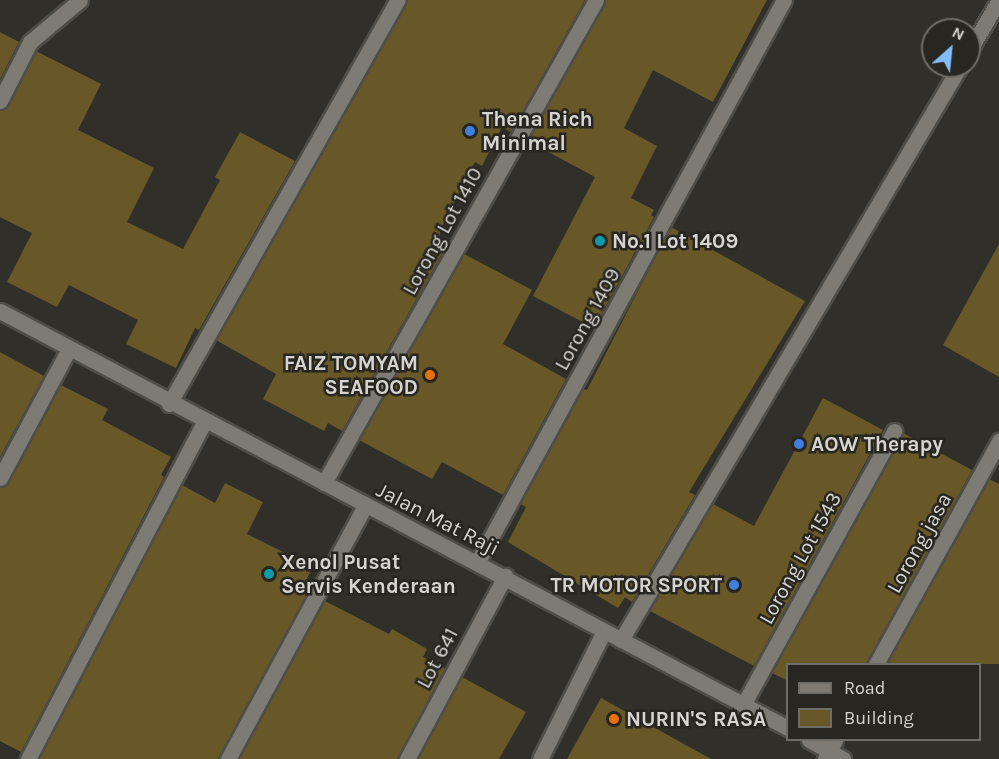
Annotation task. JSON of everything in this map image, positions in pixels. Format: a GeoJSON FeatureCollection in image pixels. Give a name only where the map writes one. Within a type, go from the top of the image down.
{"type":"FeatureCollection","features":[{"type":"Feature","properties":{"kind":"street"},"geometry":{"type":"LineString","coordinates":[[0,101],[30,42],[80,0]]}},
{"type":"Feature","properties":{"kind":"street"},"geometry":{"type":"LineString","coordinates":[[169,404],[398,0]]}},
{"type":"Feature","properties":{"kind":"street","name":"Lorong Lot 1410"},"geometry":{"type":"LineString","coordinates":[[324,483],[596,0]]}},
{"type":"Feature","properties":{"kind":"street","name":"Lorong 1409"},"geometry":{"type":"LineString","coordinates":[[477,563],[784,0]]}},
{"type":"Feature","properties":{"kind":"street"},"geometry":{"type":"LineString","coordinates":[[981,31],[999,0]]}},
{"type":"Feature","properties":{"kind":"street"},"geometry":{"type":"LineString","coordinates":[[621,640],[953,78]]}},
{"type":"Feature","properties":{"kind":"street","name":"Jalan Mat Raji"},"geometry":{"type":"LineString","coordinates":[[0,311],[169,404],[505,576],[786,727]]}},
{"type":"Feature","properties":{"kind":"street"},"geometry":{"type":"LineString","coordinates":[[0,478],[69,349]]}},
{"type":"Feature","properties":{"kind":"street"},"geometry":{"type":"LineString","coordinates":[[28,759],[204,422]]}},
{"type":"Feature","properties":{"kind":"street","name":"Lorong Lot 1543"},"geometry":{"type":"LineString","coordinates":[[743,705],[894,430]]}},
{"type":"Feature","properties":{"kind":"street","name":"Lorong jasa"},"geometry":{"type":"LineString","coordinates":[[877,663],[999,441]]}},
{"type":"Feature","properties":{"kind":"street"},"geometry":{"type":"LineString","coordinates":[[228,759],[365,506]]}},
{"type":"Feature","properties":{"kind":"street","name":"Lot 641"},"geometry":{"type":"LineString","coordinates":[[407,759],[505,576]]}},
{"type":"Feature","properties":{"kind":"street"},"geometry":{"type":"LineString","coordinates":[[540,759],[604,631]]}},
{"type":"Feature","properties":{"kind":"street"},"geometry":{"type":"LineString","coordinates":[[811,741],[830,749],[843,759]]}},
{"type":"Feature","properties":{"kind":"building"},"geometry":{"type":"Polygon","coordinates":[[[408,0],[585,0],[511,132],[502,127],[482,166],[475,162],[440,231],[439,241],[447,245],[342,431],[328,423],[324,431],[263,399],[276,374],[216,340],[408,0]]]}},
{"type":"Feature","properties":{"kind":"building"},"geometry":{"type":"Polygon","coordinates":[[[606,0],[767,0],[713,102],[653,70],[624,128],[657,146],[631,198],[654,210],[651,215],[654,217],[594,328],[533,296],[595,177],[528,141],[606,0]]]}},
{"type":"Feature","properties":{"kind":"building"},"geometry":{"type":"Polygon","coordinates":[[[0,32],[19,42],[0,79],[0,32]]]}},
{"type":"Feature","properties":{"kind":"building"},"geometry":{"type":"Polygon","coordinates":[[[36,51],[101,84],[78,130],[154,168],[127,222],[183,249],[220,180],[215,177],[240,132],[295,161],[199,330],[195,328],[176,368],[126,344],[138,320],[69,285],[57,307],[7,282],[32,233],[0,217],[0,111],[9,105],[36,51]]]}},
{"type":"Feature","properties":{"kind":"building"},"geometry":{"type":"Polygon","coordinates":[[[671,227],[805,301],[689,492],[695,495],[632,602],[625,597],[618,608],[508,542],[526,507],[520,504],[583,389],[587,390],[671,227]]]}},
{"type":"Feature","properties":{"kind":"building"},"geometry":{"type":"Polygon","coordinates":[[[999,244],[999,377],[943,345],[999,244]]]}},
{"type":"Feature","properties":{"kind":"building"},"geometry":{"type":"Polygon","coordinates":[[[464,254],[532,290],[503,344],[566,379],[503,495],[442,462],[432,479],[359,440],[464,254]]]}},
{"type":"Feature","properties":{"kind":"building"},"geometry":{"type":"Polygon","coordinates":[[[0,352],[44,376],[0,457],[0,352]]]}},
{"type":"Feature","properties":{"kind":"building"},"geometry":{"type":"Polygon","coordinates":[[[61,385],[108,409],[102,420],[171,457],[161,475],[164,477],[21,752],[0,741],[0,488],[9,483],[61,385]]]}},
{"type":"Feature","properties":{"kind":"building"},"geometry":{"type":"Polygon","coordinates":[[[823,398],[883,430],[754,666],[650,611],[713,504],[754,526],[823,398]]]}},
{"type":"Feature","properties":{"kind":"building"},"geometry":{"type":"Polygon","coordinates":[[[903,433],[972,470],[867,663],[786,663],[786,680],[772,673],[903,433]]]}},
{"type":"Feature","properties":{"kind":"building"},"geometry":{"type":"Polygon","coordinates":[[[989,479],[999,484],[999,664],[888,663],[989,479]]]}},
{"type":"Feature","properties":{"kind":"building"},"geometry":{"type":"Polygon","coordinates":[[[225,483],[263,502],[247,534],[313,567],[302,588],[308,592],[218,759],[39,759],[182,485],[215,503],[225,483]]]}},
{"type":"Feature","properties":{"kind":"building"},"geometry":{"type":"Polygon","coordinates":[[[325,601],[389,634],[392,629],[427,649],[423,657],[445,668],[397,759],[239,759],[325,601]]]}},
{"type":"Feature","properties":{"kind":"building"},"geometry":{"type":"Polygon","coordinates":[[[462,677],[526,712],[499,759],[418,759],[462,677]]]}},
{"type":"Feature","properties":{"kind":"building","name":"NURIN'S RASA"},"geometry":{"type":"Polygon","coordinates":[[[601,698],[711,759],[567,759],[601,698]]]}},
{"type":"Feature","properties":{"kind":"place","name":"Thena Rich Minimal"},"geometry":{"type":"Point","coordinates":[470,131]}},
{"type":"Feature","properties":{"kind":"place","name":"No.1 Lot 1409"},"geometry":{"type":"Point","coordinates":[600,241]}},
{"type":"Feature","properties":{"kind":"place","name":"FAIZ TOMYAM SEAFOOD"},"geometry":{"type":"Point","coordinates":[430,375]}},
{"type":"Feature","properties":{"kind":"place","name":"AOW Therapy"},"geometry":{"type":"Point","coordinates":[799,444]}},
{"type":"Feature","properties":{"kind":"place","name":"Xenol Pusat Servis Kenderaan"},"geometry":{"type":"Point","coordinates":[269,574]}},
{"type":"Feature","properties":{"kind":"place","name":"TR MOTOR SPORT"},"geometry":{"type":"Point","coordinates":[734,585]}},
{"type":"Feature","properties":{"kind":"place","name":"NURIN'S RASA"},"geometry":{"type":"Point","coordinates":[614,719]}}]}
